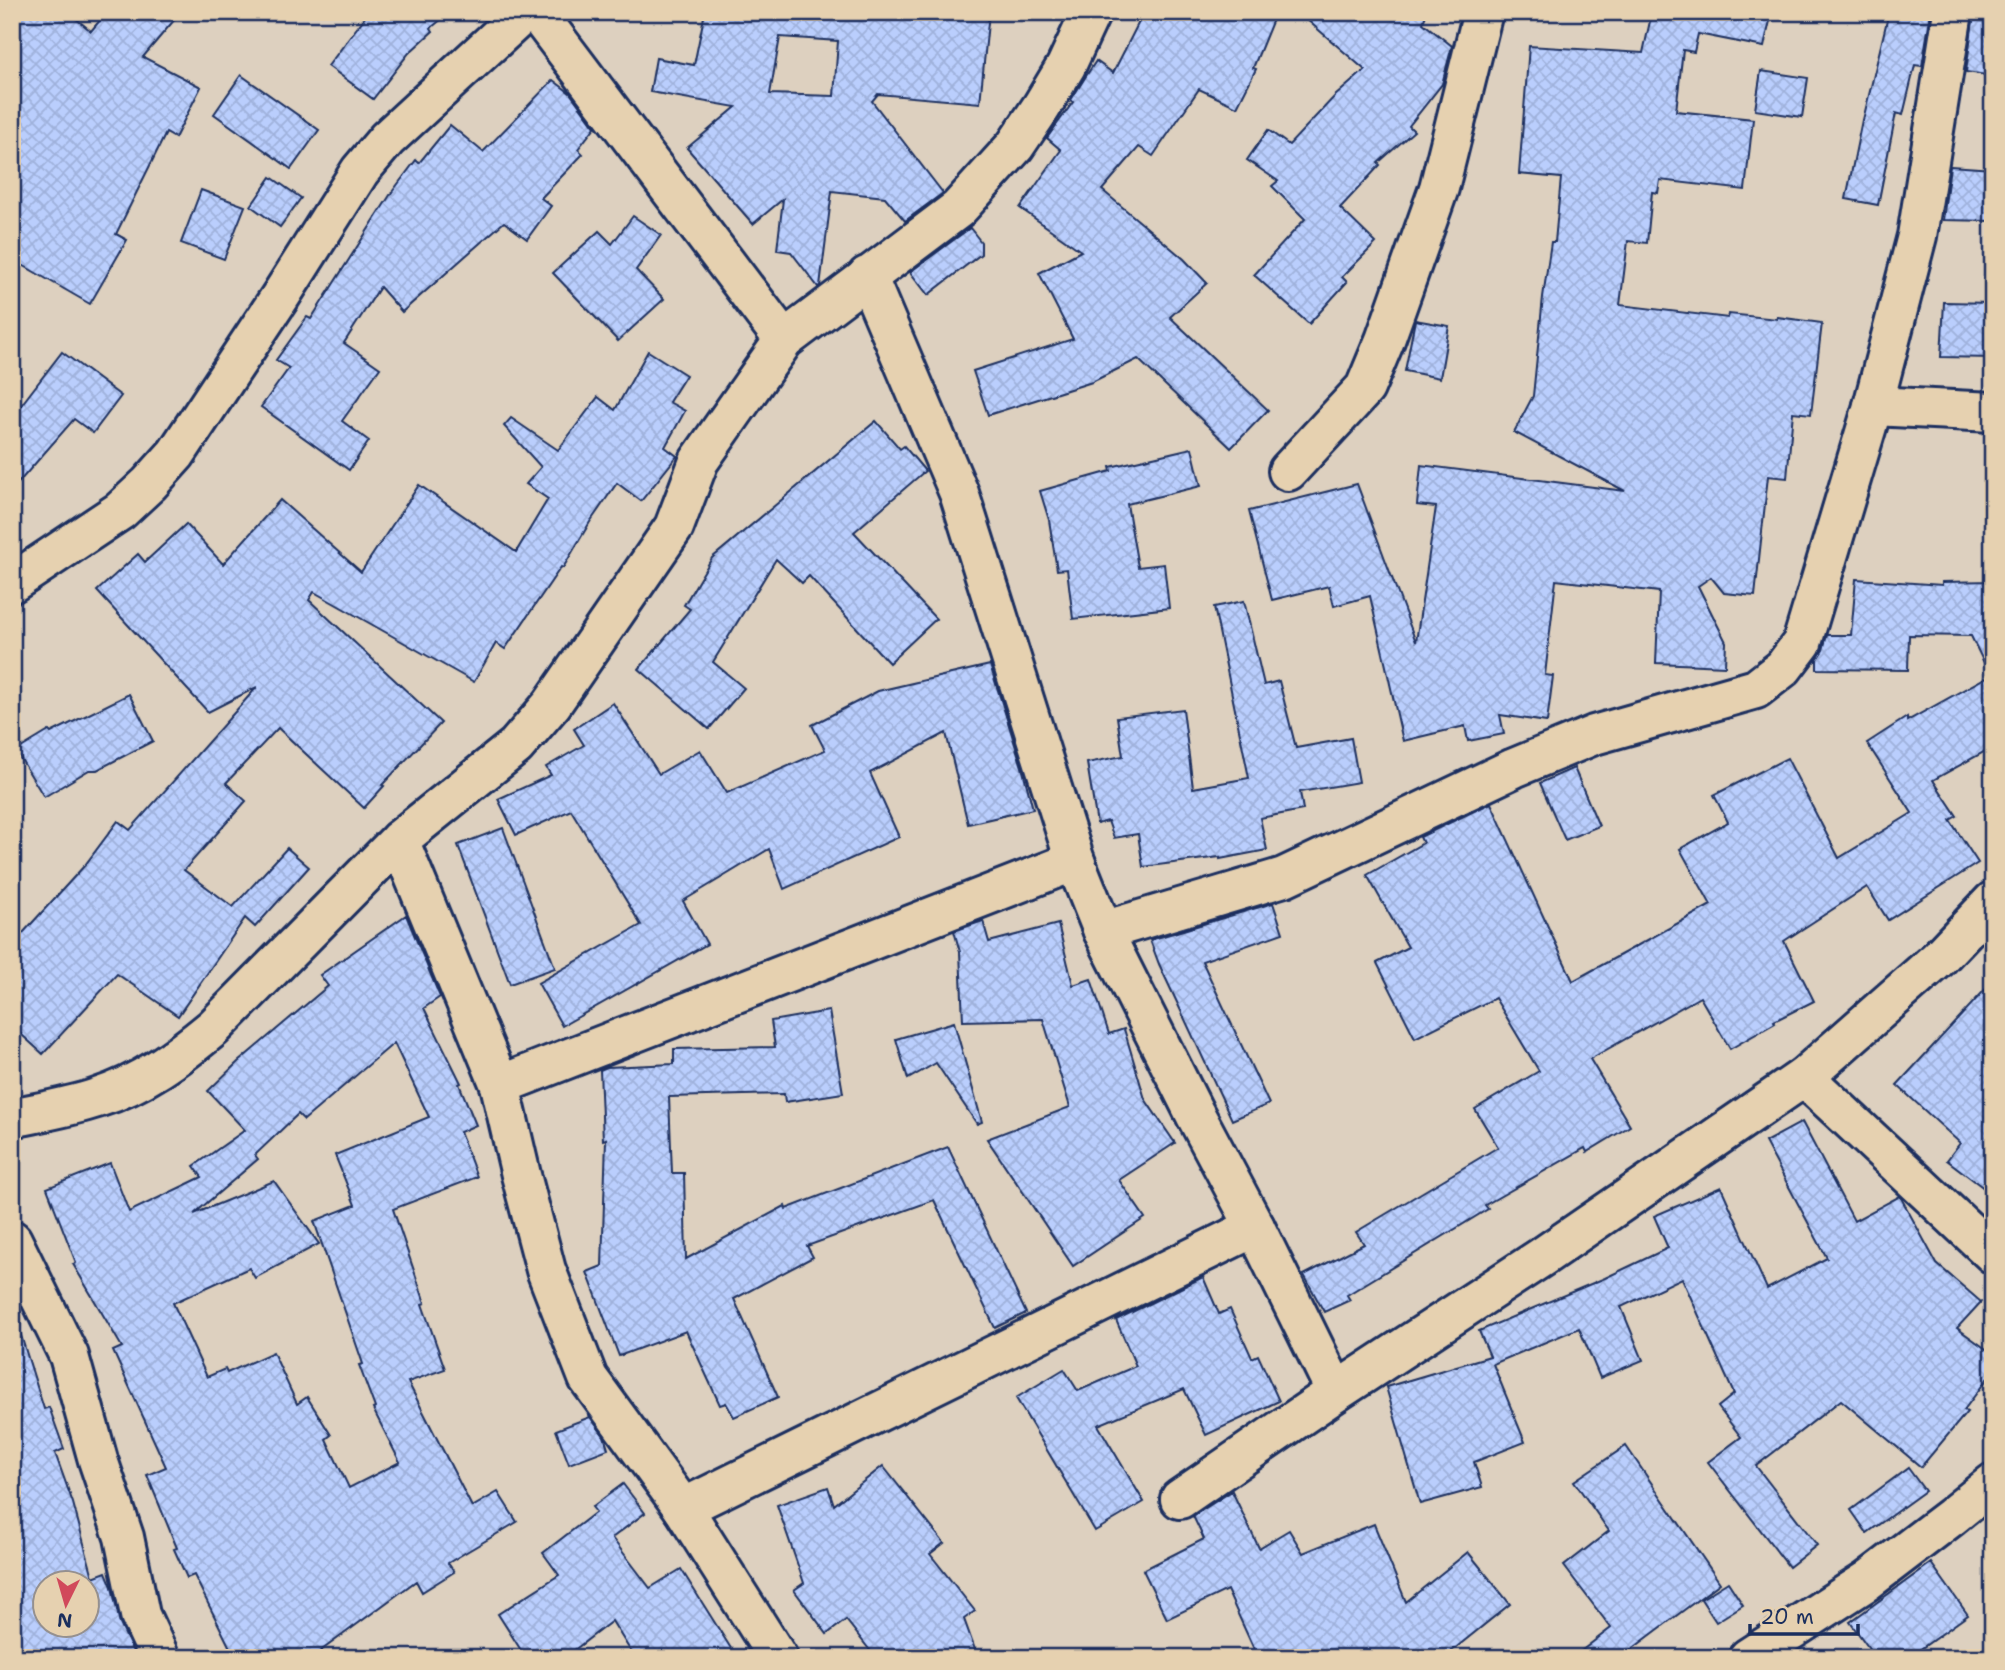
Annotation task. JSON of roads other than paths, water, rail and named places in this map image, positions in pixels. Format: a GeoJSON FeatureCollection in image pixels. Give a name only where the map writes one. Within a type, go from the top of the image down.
{"type":"FeatureCollection","features":[{"type":"Feature","properties":{"kind":"street"},"geometry":{"type":"LineString","coordinates":[[12,583],[120,511],[176,454],[280,298],[360,171],[387,139],[525,12]]}},
{"type":"Feature","properties":{"kind":"street"},"geometry":{"type":"LineString","coordinates":[[536,12],[784,340]]}},
{"type":"Feature","properties":{"kind":"street"},"geometry":{"type":"LineString","coordinates":[[12,1118],[99,1098],[146,1077],[180,1056],[213,1028],[399,840],[516,746],[552,704],[674,527],[699,461],[784,340],[958,209],[1015,146],[1066,66],[1091,12]]}},
{"type":"Feature","properties":{"kind":"street"},"geometry":{"type":"LineString","coordinates":[[1288,471],[1365,387],[1385,340],[1439,188],[1483,12]]}},
{"type":"Feature","properties":{"kind":"street"},"geometry":{"type":"LineString","coordinates":[[1103,931],[1284,877],[1514,768],[1594,735],[1756,689],[1783,668],[1802,643],[1873,406],[1917,236],[1953,12]]}},
{"type":"Feature","properties":{"kind":"street"},"geometry":{"type":"LineString","coordinates":[[867,276],[959,493],[1075,861],[1103,931],[1255,1227],[1336,1392]]}},
{"type":"Feature","properties":{"kind":"street"},"geometry":{"type":"LineString","coordinates":[[1873,406],[1993,412]]}},
{"type":"Feature","properties":{"kind":"street"},"geometry":{"type":"LineString","coordinates":[[399,840],[500,1085],[546,1270],[588,1378],[683,1508],[778,1658]]}},
{"type":"Feature","properties":{"kind":"street"},"geometry":{"type":"LineString","coordinates":[[500,1085],[1075,861]]}},
{"type":"Feature","properties":{"kind":"street"},"geometry":{"type":"LineString","coordinates":[[1180,1499],[1336,1392],[1542,1257],[1804,1076],[1937,960],[1993,901]]}},
{"type":"Feature","properties":{"kind":"street"},"geometry":{"type":"LineString","coordinates":[[1804,1076],[1993,1254]]}},
{"type":"Feature","properties":{"kind":"street"},"geometry":{"type":"LineString","coordinates":[[683,1508],[1255,1227]]}},
{"type":"Feature","properties":{"kind":"street"},"geometry":{"type":"LineString","coordinates":[[12,1240],[69,1356],[97,1460],[124,1537],[140,1615],[160,1658]]}},
{"type":"Feature","properties":{"kind":"street"},"geometry":{"type":"LineString","coordinates":[[1748,1658],[1867,1581],[1993,1483]]}}]}
